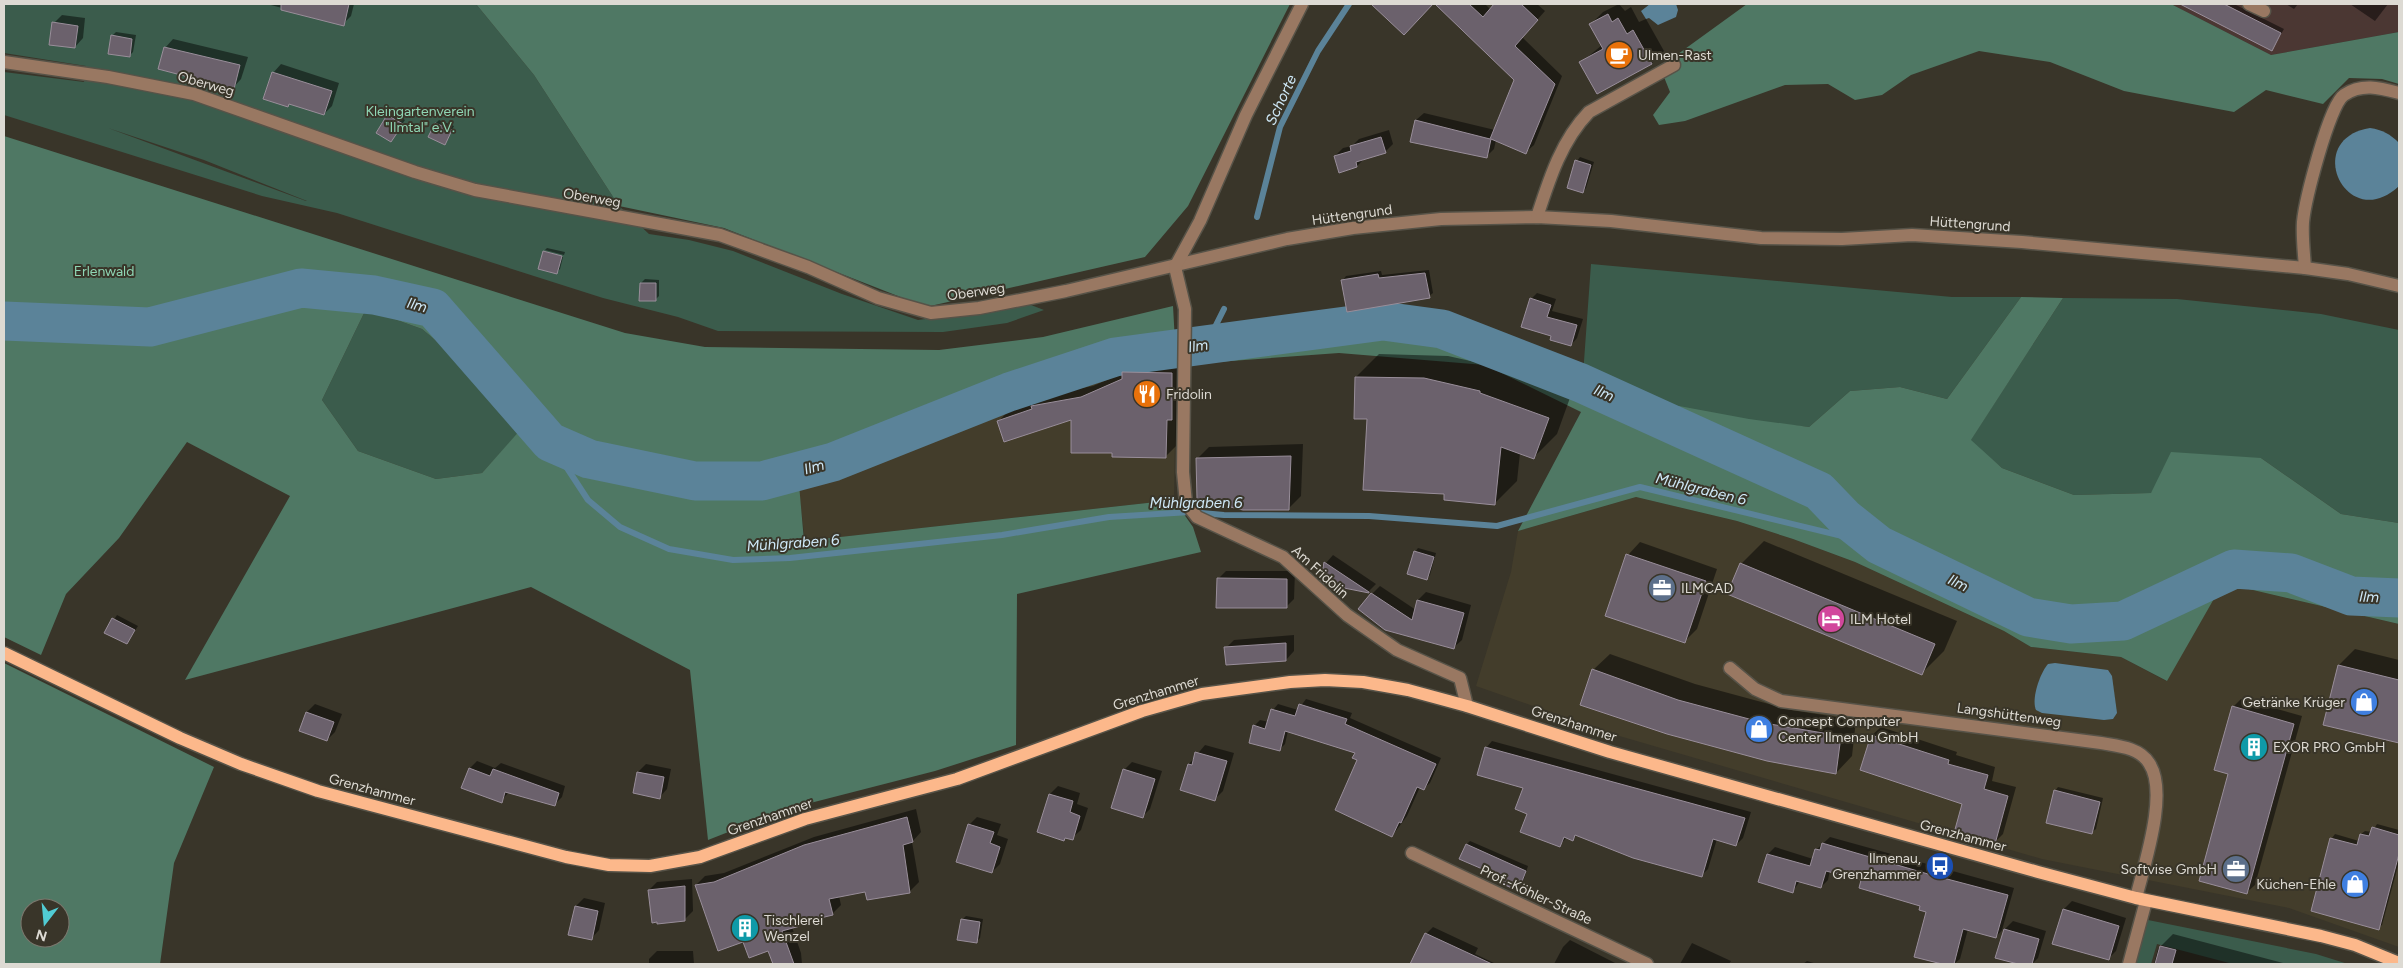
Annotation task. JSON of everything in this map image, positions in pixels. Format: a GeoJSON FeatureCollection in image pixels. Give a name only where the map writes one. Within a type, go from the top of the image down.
{"type":"FeatureCollection","features":[{"type":"Feature","properties":{"kind":"main road","name":"Grenzhammer"},"geometry":{"type":"LineString","coordinates":[[4,653],[180,738],[242,764],[336,796],[566,857],[609,865],[650,866],[700,857],[805,819],[957,779],[1142,711],[1202,694],[1325,680],[1363,682],[1408,690],[1467,706],[1610,752],[2141,899],[2321,936],[2355,945],[2399,964]]}},
{"type":"Feature","properties":{"kind":"street"},"geometry":{"type":"LineString","coordinates":[[1175,267],[1200,220],[1246,115],[1302,4]]}},
{"type":"Feature","properties":{"kind":"street"},"geometry":{"type":"LineString","coordinates":[[2249,4],[2264,11]]}},
{"type":"Feature","properties":{"kind":"street","name":"Oberweg"},"geometry":{"type":"LineString","coordinates":[[4,62],[108,77],[194,94],[415,172],[475,190],[720,235],[808,267],[878,298],[931,313],[979,308],[1175,267]]}},
{"type":"Feature","properties":{"kind":"street"},"geometry":{"type":"LineString","coordinates":[[1537,217],[1552,169],[1581,121],[1589,112],[1674,65]]}},
{"type":"Feature","properties":{"kind":"street"},"geometry":{"type":"LineString","coordinates":[[2305,268],[2304,219],[2316,167],[2332,113],[2342,96],[2359,88],[2378,88],[2399,93]]}},
{"type":"Feature","properties":{"kind":"street","name":"Hüttengrund"},"geometry":{"type":"LineString","coordinates":[[1175,267],[1287,239],[1353,228],[1441,220],[1537,217],[1611,221],[1761,238],[1842,239],[1912,235],[1994,240],[2305,268],[2348,274],[2399,286]]}},
{"type":"Feature","properties":{"kind":"street","name":"Am Fridolin"},"geometry":{"type":"LineString","coordinates":[[1175,267],[1185,309],[1183,472],[1186,503],[1197,517],[1283,557],[1320,593],[1370,633],[1397,650],[1460,678],[1467,706]]}},
{"type":"Feature","properties":{"kind":"street","name":"Langshüttenweg"},"geometry":{"type":"LineString","coordinates":[[1730,668],[1755,689],[1781,700],[2101,743],[2128,748],[2140,754],[2149,762],[2157,781],[2155,812],[2130,964]]}},
{"type":"Feature","properties":{"kind":"street","name":"Prof.-Köhler-Straße"},"geometry":{"type":"LineString","coordinates":[[1412,853],[1647,964]]}},
{"type":"Feature","properties":{"kind":"shaded area"},"geometry":{"type":"Polygon","coordinates":[[[2171,4],[2399,4],[2399,32],[2271,55],[2171,4]]]}},
{"type":"Feature","properties":{"kind":"shaded area"},"geometry":{"type":"Polygon","coordinates":[[[1113,349],[1176,360],[1174,500],[805,541],[798,484],[1013,401],[1113,349]]]}},
{"type":"Feature","properties":{"kind":"shaded area"},"geometry":{"type":"Polygon","coordinates":[[[1636,497],[1737,521],[1855,562],[2004,631],[2031,647],[2121,657],[2166,681],[2223,583],[2399,624],[2399,947],[2289,908],[2042,859],[1616,735],[1476,686],[1511,572],[1518,531],[1636,497]]]}},
{"type":"Feature","properties":{"kind":"green space","name":"Kleingartenverein \"Ilmtal\" e.V."},"geometry":{"type":"Polygon","coordinates":[[[4,4],[476,4],[534,75],[619,206],[649,234],[689,240],[733,251],[842,294],[918,320],[1031,305],[1044,310],[1007,323],[943,332],[718,331],[678,317],[603,298],[337,213],[262,196],[4,115],[4,72],[84,82],[86,66],[4,53],[4,4]],[[108,128],[307,201],[204,160],[108,128]]]}},
{"type":"Feature","properties":{"kind":"green space"},"geometry":{"type":"Polygon","coordinates":[[[476,4],[1290,4],[1188,206],[1145,257],[926,307],[724,228],[619,206],[534,75],[476,4]]]}},
{"type":"Feature","properties":{"kind":"green space"},"geometry":{"type":"Polygon","coordinates":[[[1747,4],[2171,4],[2271,55],[2399,32],[2399,84],[2382,79],[2349,78],[2323,104],[2266,90],[2234,112],[2124,91],[2050,62],[1979,51],[1911,75],[1882,95],[1855,100],[1828,84],[1785,85],[1685,121],[1659,125],[1653,115],[1670,92],[1660,67],[1747,4]]]}},
{"type":"Feature","properties":{"kind":"green space","name":"Erlenwald"},"geometry":{"type":"Polygon","coordinates":[[[4,136],[625,333],[705,347],[939,350],[1043,337],[1173,306],[1176,360],[1113,349],[1013,401],[799,484],[804,541],[1174,500],[1193,527],[1201,552],[1017,594],[1016,745],[935,771],[787,809],[708,840],[690,670],[531,587],[185,680],[290,496],[187,442],[119,538],[66,594],[41,655],[4,637],[4,136]],[[366,309],[322,400],[358,451],[436,479],[482,473],[522,428],[484,381],[422,329],[366,309]]]}},
{"type":"Feature","properties":{"kind":"green space"},"geometry":{"type":"Polygon","coordinates":[[[1591,264],[1952,297],[2021,297],[1947,399],[1900,387],[1850,391],[1809,427],[1669,412],[1583,375],[1591,264]]]}},
{"type":"Feature","properties":{"kind":"green space"},"geometry":{"type":"Polygon","coordinates":[[[2021,297],[2063,298],[1971,440],[2002,468],[2074,495],[2151,493],[2171,452],[2261,458],[2341,514],[2399,523],[2399,624],[2223,583],[2167,681],[2121,657],[2031,647],[2004,631],[1855,562],[1737,521],[1636,497],[1518,531],[1581,412],[1485,365],[1339,353],[1190,364],[1198,329],[1395,315],[1431,317],[1519,348],[1669,412],[1679,406],[1749,419],[1809,427],[1850,391],[1900,387],[1947,399],[2021,297]]]}},
{"type":"Feature","properties":{"kind":"green space"},"geometry":{"type":"Polygon","coordinates":[[[2063,298],[2177,299],[2321,314],[2399,330],[2399,523],[2341,514],[2261,458],[2151,493],[2074,495],[2002,468],[1970,441],[2063,298]]]}},
{"type":"Feature","properties":{"kind":"green space"},"geometry":{"type":"Polygon","coordinates":[[[366,309],[422,329],[484,381],[522,429],[482,473],[436,479],[358,451],[322,400],[366,309]]]}},
{"type":"Feature","properties":{"kind":"green space"},"geometry":{"type":"Polygon","coordinates":[[[4,663],[214,767],[174,863],[160,964],[4,964],[4,663]]]}},
{"type":"Feature","properties":{"kind":"green space"},"geometry":{"type":"Polygon","coordinates":[[[2148,920],[2316,954],[2348,964],[2233,964],[2157,944],[2151,964],[2136,964],[2148,920]]]}},
{"type":"Feature","properties":{"kind":"water"},"geometry":{"type":"Polygon","coordinates":[[[1650,4],[1676,4],[1678,10],[1676,17],[1658,25],[1649,18],[1646,19],[1641,11],[1650,4]]]}},
{"type":"Feature","properties":{"kind":"water"},"geometry":{"type":"Polygon","coordinates":[[[2370,128],[2386,133],[2399,143],[2399,186],[2380,198],[2363,199],[2349,192],[2339,180],[2335,164],[2338,149],[2349,136],[2370,128]]]}},
{"type":"Feature","properties":{"kind":"water"},"geometry":{"type":"Polygon","coordinates":[[[2055,663],[2108,670],[2112,676],[2117,713],[2113,719],[2104,720],[2042,713],[2036,710],[2035,693],[2039,680],[2048,664],[2055,663]]]}},
{"type":"Feature","properties":{"kind":"building"},"geometry":{"type":"Polygon","coordinates":[[[281,4],[349,4],[344,26],[281,10],[281,4]]]}},
{"type":"Feature","properties":{"kind":"building"},"geometry":{"type":"Polygon","coordinates":[[[1371,4],[1433,4],[1404,35],[1371,4]]]}},
{"type":"Feature","properties":{"kind":"building"},"geometry":{"type":"Polygon","coordinates":[[[1435,4],[1469,4],[1483,17],[1494,4],[1521,4],[1538,20],[1515,46],[1555,84],[1526,154],[1491,139],[1487,158],[1410,142],[1415,120],[1490,139],[1514,80],[1435,4]]]}},
{"type":"Feature","properties":{"kind":"building"},"geometry":{"type":"Polygon","coordinates":[[[2180,4],[2224,4],[2281,33],[2272,51],[2180,4]]]}},
{"type":"Feature","properties":{"kind":"building","name":"Ulmen-Rast"},"geometry":{"type":"Polygon","coordinates":[[[1608,14],[1612,22],[1618,18],[1627,34],[1633,30],[1652,64],[1597,94],[1579,62],[1603,49],[1589,24],[1608,14]]]}},
{"type":"Feature","properties":{"kind":"building"},"geometry":{"type":"Polygon","coordinates":[[[52,22],[78,26],[75,48],[49,45],[52,22]]]}},
{"type":"Feature","properties":{"kind":"building"},"geometry":{"type":"Polygon","coordinates":[[[111,35],[132,39],[130,57],[108,54],[111,35]]]}},
{"type":"Feature","properties":{"kind":"building"},"geometry":{"type":"Polygon","coordinates":[[[164,47],[240,65],[234,89],[158,69],[164,47]]]}},
{"type":"Feature","properties":{"kind":"building"},"geometry":{"type":"Polygon","coordinates":[[[272,72],[332,91],[324,115],[289,104],[288,107],[263,99],[272,72]]]}},
{"type":"Feature","properties":{"kind":"building"},"geometry":{"type":"Polygon","coordinates":[[[387,115],[403,124],[391,142],[376,133],[387,115]]]}},
{"type":"Feature","properties":{"kind":"building"},"geometry":{"type":"Polygon","coordinates":[[[435,123],[452,130],[445,145],[428,137],[435,123]]]}},
{"type":"Feature","properties":{"kind":"building"},"geometry":{"type":"Polygon","coordinates":[[[1381,137],[1386,153],[1356,162],[1357,167],[1339,173],[1334,156],[1351,151],[1350,146],[1381,137]]]}},
{"type":"Feature","properties":{"kind":"building"},"geometry":{"type":"Polygon","coordinates":[[[1575,160],[1591,165],[1583,193],[1567,188],[1575,160]]]}},
{"type":"Feature","properties":{"kind":"building"},"geometry":{"type":"Polygon","coordinates":[[[543,251],[562,256],[557,274],[538,269],[543,251]]]}},
{"type":"Feature","properties":{"kind":"building"},"geometry":{"type":"Polygon","coordinates":[[[1425,273],[1430,298],[1347,312],[1341,280],[1378,274],[1379,278],[1425,273]]]}},
{"type":"Feature","properties":{"kind":"building"},"geometry":{"type":"Polygon","coordinates":[[[640,283],[656,283],[656,301],[639,301],[640,283]]]}},
{"type":"Feature","properties":{"kind":"building"},"geometry":{"type":"Polygon","coordinates":[[[1530,298],[1551,305],[1547,317],[1577,325],[1571,346],[1550,340],[1551,336],[1521,327],[1530,298]]]}},
{"type":"Feature","properties":{"kind":"building"},"geometry":{"type":"Polygon","coordinates":[[[1122,372],[1172,373],[1172,420],[1167,420],[1166,458],[1112,457],[1112,453],[1071,453],[1071,420],[1004,442],[997,421],[1032,409],[1031,406],[1081,397],[1122,379],[1122,372]]]}},
{"type":"Feature","properties":{"kind":"building"},"geometry":{"type":"Polygon","coordinates":[[[1355,377],[1424,378],[1480,391],[1480,393],[1549,418],[1534,459],[1501,447],[1495,505],[1444,500],[1444,494],[1363,490],[1367,419],[1354,419],[1355,377]]]}},
{"type":"Feature","properties":{"kind":"building"},"geometry":{"type":"Polygon","coordinates":[[[1291,456],[1289,510],[1243,510],[1197,499],[1196,458],[1291,456]]]}},
{"type":"Feature","properties":{"kind":"building"},"geometry":{"type":"Polygon","coordinates":[[[1414,551],[1434,557],[1427,580],[1407,574],[1414,551]]]}},
{"type":"Feature","properties":{"kind":"building"},"geometry":{"type":"Polygon","coordinates":[[[1626,554],[1706,581],[1685,643],[1605,616],[1626,554]]]}},
{"type":"Feature","properties":{"kind":"building"},"geometry":{"type":"Polygon","coordinates":[[[1324,562],[1369,593],[1324,584],[1321,581],[1324,562]]]}},
{"type":"Feature","properties":{"kind":"building","name":"ILM Hotel"},"geometry":{"type":"Polygon","coordinates":[[[1740,563],[1935,644],[1922,675],[1727,594],[1740,563]]]}},
{"type":"Feature","properties":{"kind":"building"},"geometry":{"type":"Polygon","coordinates":[[[1217,578],[1287,579],[1287,608],[1216,608],[1217,578]]]}},
{"type":"Feature","properties":{"kind":"building"},"geometry":{"type":"Polygon","coordinates":[[[1371,593],[1412,620],[1417,600],[1464,613],[1454,649],[1385,630],[1358,609],[1371,593]]]}},
{"type":"Feature","properties":{"kind":"building"},"geometry":{"type":"Polygon","coordinates":[[[112,618],[135,630],[127,644],[104,633],[112,618]]]}},
{"type":"Feature","properties":{"kind":"building"},"geometry":{"type":"Polygon","coordinates":[[[1286,643],[1286,661],[1226,665],[1224,647],[1286,643]]]}},
{"type":"Feature","properties":{"kind":"building","name":"Getränke Krüger"},"geometry":{"type":"Polygon","coordinates":[[[2338,665],[2399,680],[2399,743],[2323,725],[2338,665]]]}},
{"type":"Feature","properties":{"kind":"building"},"geometry":{"type":"Polygon","coordinates":[[[1592,669],[1678,700],[1764,723],[1841,736],[1836,774],[1767,761],[1667,734],[1580,705],[1592,669]]]}},
{"type":"Feature","properties":{"kind":"building"},"geometry":{"type":"Polygon","coordinates":[[[1299,704],[1347,719],[1345,724],[1436,764],[1424,790],[1417,787],[1401,823],[1399,822],[1392,837],[1335,810],[1357,760],[1352,758],[1355,753],[1285,731],[1280,751],[1249,743],[1253,725],[1265,729],[1271,709],[1295,716],[1299,704]]]}},
{"type":"Feature","properties":{"kind":"building"},"geometry":{"type":"Polygon","coordinates":[[[2232,706],[2294,724],[2247,894],[2199,881],[2228,774],[2214,770],[2232,706]]]}},
{"type":"Feature","properties":{"kind":"building"},"geometry":{"type":"Polygon","coordinates":[[[306,712],[334,722],[327,741],[299,731],[306,712]]]}},
{"type":"Feature","properties":{"kind":"building"},"geometry":{"type":"Polygon","coordinates":[[[1871,735],[1949,760],[1948,764],[1988,775],[1984,789],[2008,796],[1995,844],[1954,833],[1962,804],[1860,770],[1871,735]]]}},
{"type":"Feature","properties":{"kind":"building"},"geometry":{"type":"Polygon","coordinates":[[[1485,747],[1745,818],[1736,846],[1713,839],[1702,877],[1633,858],[1575,835],[1573,841],[1564,837],[1560,847],[1520,832],[1527,814],[1515,809],[1523,788],[1477,775],[1485,747]]]}},
{"type":"Feature","properties":{"kind":"building"},"geometry":{"type":"Polygon","coordinates":[[[1195,752],[1227,761],[1215,801],[1180,790],[1188,764],[1192,765],[1195,752]]]}},
{"type":"Feature","properties":{"kind":"building"},"geometry":{"type":"Polygon","coordinates":[[[469,768],[490,776],[493,769],[559,793],[555,806],[505,792],[502,803],[461,788],[469,768]]]}},
{"type":"Feature","properties":{"kind":"building"},"geometry":{"type":"Polygon","coordinates":[[[1123,769],[1155,779],[1143,818],[1111,808],[1123,769]]]}},
{"type":"Feature","properties":{"kind":"building"},"geometry":{"type":"Polygon","coordinates":[[[637,772],[664,777],[660,799],[633,793],[637,772]]]}},
{"type":"Feature","properties":{"kind":"building"},"geometry":{"type":"Polygon","coordinates":[[[2054,790],[2100,802],[2092,834],[2046,823],[2054,790]]]}},
{"type":"Feature","properties":{"kind":"building"},"geometry":{"type":"Polygon","coordinates":[[[1049,794],[1073,801],[1070,812],[1080,816],[1073,840],[1065,838],[1064,841],[1037,832],[1049,794]]]}},
{"type":"Feature","properties":{"kind":"building"},"geometry":{"type":"Polygon","coordinates":[[[907,817],[913,842],[903,845],[910,893],[867,900],[865,892],[829,899],[833,915],[799,923],[800,926],[782,931],[794,964],[773,964],[768,951],[749,958],[743,942],[718,951],[695,885],[714,882],[804,845],[907,817]]]}},
{"type":"Feature","properties":{"kind":"building"},"geometry":{"type":"Polygon","coordinates":[[[968,824],[994,832],[990,843],[1000,847],[992,873],[956,862],[968,824]]]}},
{"type":"Feature","properties":{"kind":"building","name":"Küchen-Ehle"},"geometry":{"type":"Polygon","coordinates":[[[2372,827],[2399,835],[2399,854],[2379,930],[2311,911],[2330,838],[2357,845],[2360,834],[2369,836],[2372,827]]]}},
{"type":"Feature","properties":{"kind":"building"},"geometry":{"type":"Polygon","coordinates":[[[1822,843],[2008,895],[1996,938],[1963,929],[1954,964],[1942,964],[1914,957],[1926,912],[1919,910],[1920,906],[1859,888],[1861,880],[1826,871],[1821,888],[1796,881],[1793,893],[1758,882],[1767,854],[1810,866],[1815,849],[1820,850],[1822,843]]]}},
{"type":"Feature","properties":{"kind":"building"},"geometry":{"type":"Polygon","coordinates":[[[1466,844],[1526,871],[1521,884],[1519,884],[1516,890],[1492,879],[1494,874],[1459,859],[1466,844]]]}},
{"type":"Feature","properties":{"kind":"building"},"geometry":{"type":"Polygon","coordinates":[[[685,886],[685,921],[652,923],[648,890],[685,886]]]}},
{"type":"Feature","properties":{"kind":"building"},"geometry":{"type":"Polygon","coordinates":[[[575,906],[598,911],[592,940],[568,935],[575,906]]]}},
{"type":"Feature","properties":{"kind":"building"},"geometry":{"type":"Polygon","coordinates":[[[2063,909],[2119,926],[2109,960],[2052,944],[2063,909]]]}},
{"type":"Feature","properties":{"kind":"building"},"geometry":{"type":"Polygon","coordinates":[[[961,919],[980,922],[977,943],[957,940],[961,919]]]}},
{"type":"Feature","properties":{"kind":"building"},"geometry":{"type":"Polygon","coordinates":[[[2004,929],[2039,939],[2032,964],[2018,964],[1995,958],[2004,929]]]}},
{"type":"Feature","properties":{"kind":"building"},"geometry":{"type":"Polygon","coordinates":[[[1425,933],[1492,964],[1410,964],[1425,933]]]}},
{"type":"Feature","properties":{"kind":"building"},"geometry":{"type":"Polygon","coordinates":[[[2160,946],[2176,950],[2172,964],[2155,964],[2160,946]]]}},
{"type":"Feature","properties":{"kind":"waterway","name":"Schorte"},"geometry":{"type":"LineString","coordinates":[[1257,217],[1280,127],[1318,51],[1349,4]]}},
{"type":"Feature","properties":{"kind":"waterway","name":"Ilm"},"geometry":{"type":"LineString","coordinates":[[4,321],[150,327],[301,288],[374,295],[433,308],[550,442],[589,459],[695,481],[762,481],[833,462],[1009,392],[1115,357],[1383,321],[1442,329],[1581,383],[1819,491],[1845,518],[1879,545],[2028,617],[2071,624],[2123,621],[2234,569],[2291,573],[2351,596],[2399,598]]}},
{"type":"Feature","properties":{"kind":"waterway","name":"Schorte"},"geometry":{"type":"LineString","coordinates":[[1206,345],[1224,309]]}},
{"type":"Feature","properties":{"kind":"waterway","name":"Mühlgraben 6"},"geometry":{"type":"LineString","coordinates":[[550,442],[588,500],[620,527],[669,549],[733,560],[790,558],[1002,535],[1109,517],[1190,512],[1224,515],[1369,516],[1497,526],[1640,487],[1879,545]]}},
{"type":"Feature","properties":{"kind":"place","name":"Ulmen-Rast"},"geometry":{"type":"Point","coordinates":[1619,55]}},
{"type":"Feature","properties":{"kind":"place","name":"Fridolin"},"geometry":{"type":"Point","coordinates":[1147,394]}},
{"type":"Feature","properties":{"kind":"place","name":"ILMCAD"},"geometry":{"type":"Point","coordinates":[1662,588]}},
{"type":"Feature","properties":{"kind":"place","name":"ILM Hotel"},"geometry":{"type":"Point","coordinates":[1831,619]}},
{"type":"Feature","properties":{"kind":"place","name":"Getränke Krüger"},"geometry":{"type":"Point","coordinates":[2364,702]}},
{"type":"Feature","properties":{"kind":"place","name":"Concept Computer Center Ilmenau GmbH"},"geometry":{"type":"Point","coordinates":[1759,729]}},
{"type":"Feature","properties":{"kind":"place","name":"EXOR PRO GmbH"},"geometry":{"type":"Point","coordinates":[2254,747]}},
{"type":"Feature","properties":{"kind":"place","name":"Ilmenau, Grenzhammer"},"geometry":{"type":"Point","coordinates":[1940,866]}},
{"type":"Feature","properties":{"kind":"place","name":"Softvise GmbH"},"geometry":{"type":"Point","coordinates":[2236,869]}},
{"type":"Feature","properties":{"kind":"place","name":"Küchen-Ehle"},"geometry":{"type":"Point","coordinates":[2355,884]}},
{"type":"Feature","properties":{"kind":"place","name":"Tischlerei Wenzel"},"geometry":{"type":"Point","coordinates":[745,928]}}]}
